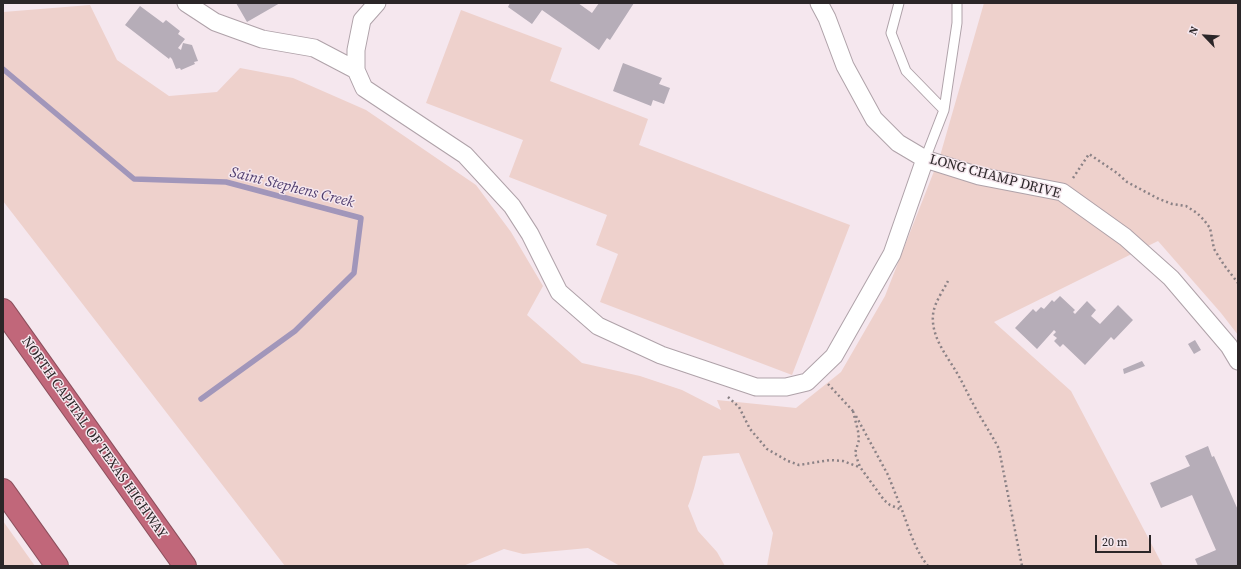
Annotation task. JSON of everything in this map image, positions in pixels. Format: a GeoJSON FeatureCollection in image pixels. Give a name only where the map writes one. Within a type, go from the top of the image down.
{"type":"FeatureCollection","features":[{"type":"Feature","properties":{"kind":"highway","name":"NORTH CAPITAL OF TEXAS HIGHWAY"},"geometry":{"type":"LineString","coordinates":[[3,310],[185,566]]}},
{"type":"Feature","properties":{"kind":"highway"},"geometry":{"type":"LineString","coordinates":[[3,490],[57,566]]}},
{"type":"Feature","properties":{"kind":"street"},"geometry":{"type":"LineString","coordinates":[[186,3],[215,22],[262,39],[314,48],[356,70]]}},
{"type":"Feature","properties":{"kind":"street"},"geometry":{"type":"LineString","coordinates":[[377,3],[362,20],[356,50],[356,70],[364,88],[465,155],[512,206],[530,234],[559,292],[598,326],[661,355],[756,387],[786,387],[807,382],[834,356],[892,254],[925,159]]}},
{"type":"Feature","properties":{"kind":"street","name":"LONG CHAMP DRIVE"},"geometry":{"type":"LineString","coordinates":[[819,3],[827,18],[846,66],[874,119],[898,143],[925,159],[979,176],[1062,192],[1124,237],[1172,278],[1230,346],[1238,361]]}},
{"type":"Feature","properties":{"kind":"lane"},"geometry":{"type":"LineString","coordinates":[[899,3],[891,33],[906,71],[944,110]]}},
{"type":"Feature","properties":{"kind":"lane"},"geometry":{"type":"LineString","coordinates":[[925,159],[944,110],[957,23],[957,3]]}},
{"type":"Feature","properties":{"kind":"path"},"geometry":{"type":"LineString","coordinates":[[1062,192],[1089,154],[1117,173],[1127,182],[1159,199],[1172,204],[1186,206],[1197,213],[1210,228],[1214,249],[1238,283]]}},
{"type":"Feature","properties":{"kind":"path"},"geometry":{"type":"LineString","coordinates":[[948,281],[935,307],[933,316],[938,339],[944,353],[958,374],[976,410],[991,432],[999,449],[1022,566]]}},
{"type":"Feature","properties":{"kind":"path"},"geometry":{"type":"LineString","coordinates":[[817,372],[853,411],[888,475],[916,546],[922,559],[928,566]]}},
{"type":"Feature","properties":{"kind":"path"},"geometry":{"type":"LineString","coordinates":[[727,397],[739,407],[750,429],[768,449],[788,461],[799,465],[830,460],[843,461],[860,467]]}},
{"type":"Feature","properties":{"kind":"path"},"geometry":{"type":"LineString","coordinates":[[853,411],[859,440],[855,453],[860,467],[884,500],[890,505],[902,510]]}},
{"type":"Feature","properties":{"kind":"shaded area"},"geometry":{"type":"Polygon","coordinates":[[[984,3],[1238,3],[1238,335],[1221,313],[1158,241],[994,322],[1071,391],[1163,566],[767,566],[773,533],[739,453],[703,456],[688,506],[698,531],[717,552],[725,566],[620,566],[588,548],[523,554],[504,549],[463,566],[285,566],[3,201],[3,12],[90,5],[117,60],[169,96],[217,92],[240,68],[293,78],[366,110],[476,185],[511,232],[543,286],[527,315],[582,363],[640,376],[682,390],[721,410],[717,400],[796,408],[841,372],[885,296],[940,156],[984,3]]]}},
{"type":"Feature","properties":{"kind":"shaded area"},"geometry":{"type":"Polygon","coordinates":[[[461,10],[562,48],[550,81],[648,119],[639,145],[850,225],[792,375],[600,302],[618,254],[596,245],[607,215],[509,177],[523,140],[426,103],[461,10]]]}},
{"type":"Feature","properties":{"kind":"shaded area"},"geometry":{"type":"Polygon","coordinates":[[[3,521],[35,566],[3,566],[3,521]]]}},
{"type":"Feature","properties":{"kind":"building"},"geometry":{"type":"Polygon","coordinates":[[[236,3],[280,3],[247,22],[236,3]]]}},
{"type":"Feature","properties":{"kind":"building"},"geometry":{"type":"Polygon","coordinates":[[[510,3],[578,3],[592,13],[599,3],[634,3],[610,40],[607,38],[599,50],[542,10],[532,24],[508,7],[510,3]]]}},
{"type":"Feature","properties":{"kind":"building"},"geometry":{"type":"Polygon","coordinates":[[[140,6],[163,23],[166,20],[180,31],[178,34],[185,39],[178,48],[181,50],[183,43],[192,45],[198,61],[194,62],[195,64],[181,70],[180,68],[176,69],[170,57],[169,59],[125,25],[140,6]]]}},
{"type":"Feature","properties":{"kind":"building"},"geometry":{"type":"Polygon","coordinates":[[[623,63],[662,78],[659,84],[670,88],[664,104],[653,100],[651,106],[613,91],[623,63]]]}},
{"type":"Feature","properties":{"kind":"building"},"geometry":{"type":"Polygon","coordinates":[[[1060,296],[1075,310],[1073,312],[1075,314],[1087,301],[1096,310],[1091,316],[1100,324],[1118,305],[1133,320],[1114,340],[1111,337],[1085,365],[1063,344],[1060,347],[1054,341],[1057,338],[1053,335],[1056,332],[1054,330],[1037,349],[1015,328],[1033,309],[1036,312],[1041,307],[1044,309],[1052,300],[1054,302],[1060,296]]]}},
{"type":"Feature","properties":{"kind":"building"},"geometry":{"type":"Polygon","coordinates":[[[1195,340],[1201,350],[1194,354],[1188,344],[1195,340]]]}},
{"type":"Feature","properties":{"kind":"building"},"geometry":{"type":"Polygon","coordinates":[[[1142,361],[1145,366],[1124,374],[1123,369],[1142,361]]]}},
{"type":"Feature","properties":{"kind":"building"},"geometry":{"type":"Polygon","coordinates":[[[1208,446],[1238,510],[1238,565],[1236,566],[1198,566],[1195,559],[1216,550],[1192,495],[1161,508],[1150,483],[1190,466],[1185,456],[1208,446]]]}},
{"type":"Feature","properties":{"kind":"waterway","name":"Saint Stephens Creek"},"geometry":{"type":"LineString","coordinates":[[3,69],[134,179],[226,182],[361,218],[354,273],[295,331],[201,399]]}}]}
